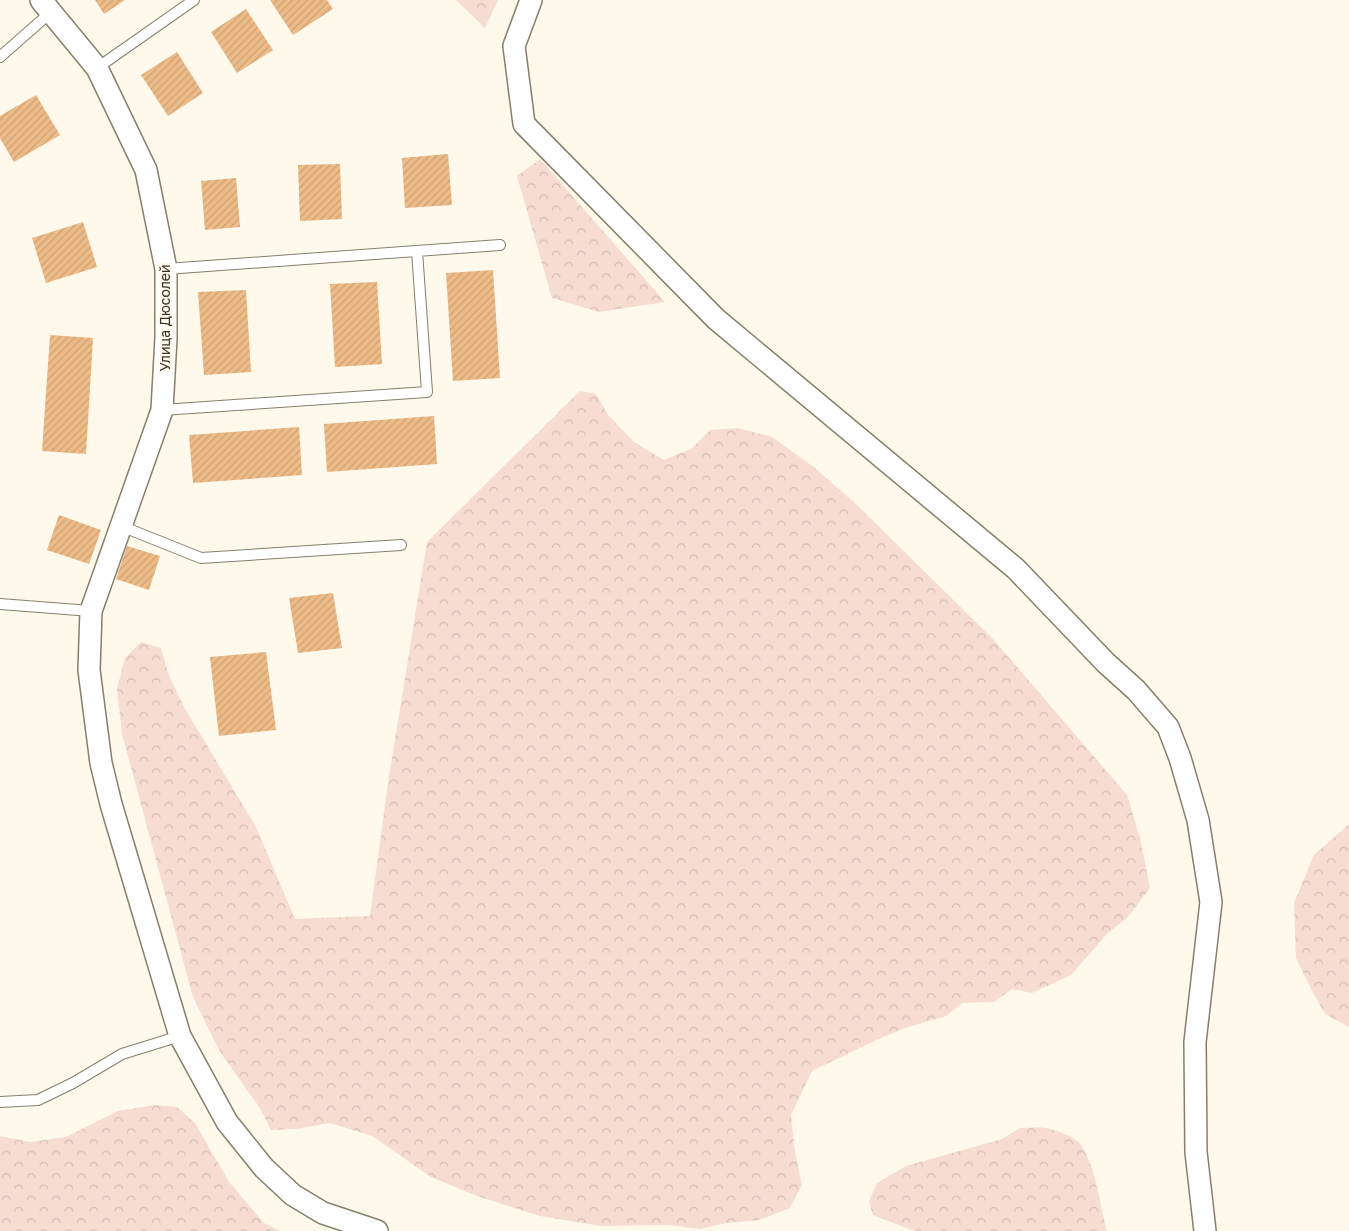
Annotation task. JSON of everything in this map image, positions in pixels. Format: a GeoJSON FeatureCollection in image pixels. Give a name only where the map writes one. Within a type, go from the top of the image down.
{"type":"FeatureCollection","features":[{"type":"Feature","properties":{"kind":"street"},"geometry":{"type":"LineString","coordinates":[[531,0],[514,46],[524,124],[716,319],[1016,569],[1106,663],[1136,690],[1168,727],[1180,758],[1198,820],[1211,902],[1195,1042],[1196,1152],[1205,1231]]}},
{"type":"Feature","properties":{"kind":"street","name":"Улица Дюсолей"},"geometry":{"type":"LineString","coordinates":[[46,6],[97,68],[146,170],[166,269],[166,338],[162,410],[91,610],[89,670],[101,763],[111,804],[180,1036],[227,1122],[264,1168],[293,1195],[323,1213],[377,1231]]}},
{"type":"Feature","properties":{"kind":"lane"},"geometry":{"type":"LineString","coordinates":[[97,68],[194,0]]}},
{"type":"Feature","properties":{"kind":"lane"},"geometry":{"type":"LineString","coordinates":[[0,57],[46,6]]}},
{"type":"Feature","properties":{"kind":"lane"},"geometry":{"type":"LineString","coordinates":[[166,269],[500,245]]}},
{"type":"Feature","properties":{"kind":"lane"},"geometry":{"type":"LineString","coordinates":[[162,410],[426,392],[416,251]]}},
{"type":"Feature","properties":{"kind":"lane"},"geometry":{"type":"LineString","coordinates":[[118,533],[201,558],[401,544]]}},
{"type":"Feature","properties":{"kind":"lane"},"geometry":{"type":"LineString","coordinates":[[0,604],[91,610]]}},
{"type":"Feature","properties":{"kind":"lane"},"geometry":{"type":"LineString","coordinates":[[0,1102],[38,1100],[122,1054],[180,1036]]}},
{"type":"Feature","properties":{"kind":"green space"},"geometry":{"type":"Polygon","coordinates":[[[456,0],[498,0],[485,28],[456,0]]]}},
{"type":"Feature","properties":{"kind":"green space"},"geometry":{"type":"Polygon","coordinates":[[[540,159],[665,302],[599,312],[552,298],[517,176],[540,159]]]}},
{"type":"Feature","properties":{"kind":"green space"},"geometry":{"type":"Polygon","coordinates":[[[580,391],[596,394],[608,415],[634,442],[664,460],[691,449],[710,430],[738,428],[772,437],[815,468],[860,508],[993,639],[1127,795],[1140,838],[1150,888],[1128,917],[1107,934],[1071,975],[1032,993],[1012,989],[994,1002],[962,1003],[946,1016],[905,1028],[812,1071],[791,1115],[795,1153],[802,1185],[790,1208],[759,1220],[727,1223],[700,1229],[670,1225],[601,1226],[540,1216],[477,1196],[431,1177],[372,1136],[330,1123],[296,1129],[271,1130],[260,1108],[220,1052],[193,997],[122,734],[117,689],[125,658],[141,642],[161,648],[168,673],[184,707],[256,827],[295,919],[370,916],[388,783],[427,542],[580,391]]]}},
{"type":"Feature","properties":{"kind":"green space"},"geometry":{"type":"Polygon","coordinates":[[[1349,824],[1349,1027],[1325,1014],[1296,958],[1294,903],[1314,855],[1349,824]]]}},
{"type":"Feature","properties":{"kind":"green space"},"geometry":{"type":"Polygon","coordinates":[[[155,1105],[177,1107],[195,1123],[229,1182],[264,1223],[280,1231],[0,1231],[0,1136],[30,1142],[66,1137],[118,1111],[155,1105]]]}},
{"type":"Feature","properties":{"kind":"green space"},"geometry":{"type":"Polygon","coordinates":[[[1020,1128],[1047,1128],[1079,1142],[1091,1165],[1107,1231],[914,1231],[873,1215],[869,1201],[877,1183],[906,1166],[1002,1139],[1020,1128]]]}},
{"type":"Feature","properties":{"kind":"building"},"geometry":{"type":"Polygon","coordinates":[[[95,0],[125,0],[104,14],[95,0]]]}},
{"type":"Feature","properties":{"kind":"building"},"geometry":{"type":"Polygon","coordinates":[[[270,0],[327,0],[333,9],[293,35],[270,0]]]}},
{"type":"Feature","properties":{"kind":"building"},"geometry":{"type":"Polygon","coordinates":[[[246,9],[273,50],[237,73],[211,32],[246,9]]]}},
{"type":"Feature","properties":{"kind":"building"},"geometry":{"type":"Polygon","coordinates":[[[177,52],[203,93],[168,116],[141,75],[177,52]]]}},
{"type":"Feature","properties":{"kind":"building"},"geometry":{"type":"Polygon","coordinates":[[[36,95],[60,135],[14,162],[0,138],[0,116],[36,95]]]}},
{"type":"Feature","properties":{"kind":"building"},"geometry":{"type":"Polygon","coordinates":[[[448,154],[452,205],[405,208],[402,158],[448,154]]]}},
{"type":"Feature","properties":{"kind":"building"},"geometry":{"type":"Polygon","coordinates":[[[340,164],[342,219],[300,221],[298,165],[340,164]]]}},
{"type":"Feature","properties":{"kind":"building"},"geometry":{"type":"Polygon","coordinates":[[[236,178],[240,227],[205,230],[201,181],[236,178]]]}},
{"type":"Feature","properties":{"kind":"building"},"geometry":{"type":"Polygon","coordinates":[[[83,222],[97,267],[46,283],[32,238],[83,222]]]}},
{"type":"Feature","properties":{"kind":"building"},"geometry":{"type":"Polygon","coordinates":[[[493,270],[500,378],[453,381],[446,273],[493,270]]]}},
{"type":"Feature","properties":{"kind":"building"},"geometry":{"type":"Polygon","coordinates":[[[377,282],[382,364],[335,367],[330,284],[377,282]]]}},
{"type":"Feature","properties":{"kind":"building"},"geometry":{"type":"Polygon","coordinates":[[[246,290],[251,372],[204,375],[198,292],[246,290]]]}},
{"type":"Feature","properties":{"kind":"building"},"geometry":{"type":"Polygon","coordinates":[[[50,335],[93,338],[86,454],[42,451],[50,335]]]}},
{"type":"Feature","properties":{"kind":"building"},"geometry":{"type":"Polygon","coordinates":[[[434,416],[437,464],[327,472],[324,424],[434,416]]]}},
{"type":"Feature","properties":{"kind":"building"},"geometry":{"type":"Polygon","coordinates":[[[299,427],[302,475],[193,483],[189,435],[299,427]]]}},
{"type":"Feature","properties":{"kind":"building"},"geometry":{"type":"Polygon","coordinates":[[[59,515],[101,530],[89,564],[47,550],[59,515]]]}},
{"type":"Feature","properties":{"kind":"building"},"geometry":{"type":"Polygon","coordinates":[[[127,546],[160,556],[149,590],[116,579],[127,546]]]}},
{"type":"Feature","properties":{"kind":"building"},"geometry":{"type":"Polygon","coordinates":[[[333,593],[342,648],[298,653],[289,598],[333,593]]]}},
{"type":"Feature","properties":{"kind":"building"},"geometry":{"type":"Polygon","coordinates":[[[266,652],[276,730],[219,736],[210,657],[266,652]]]}}]}
